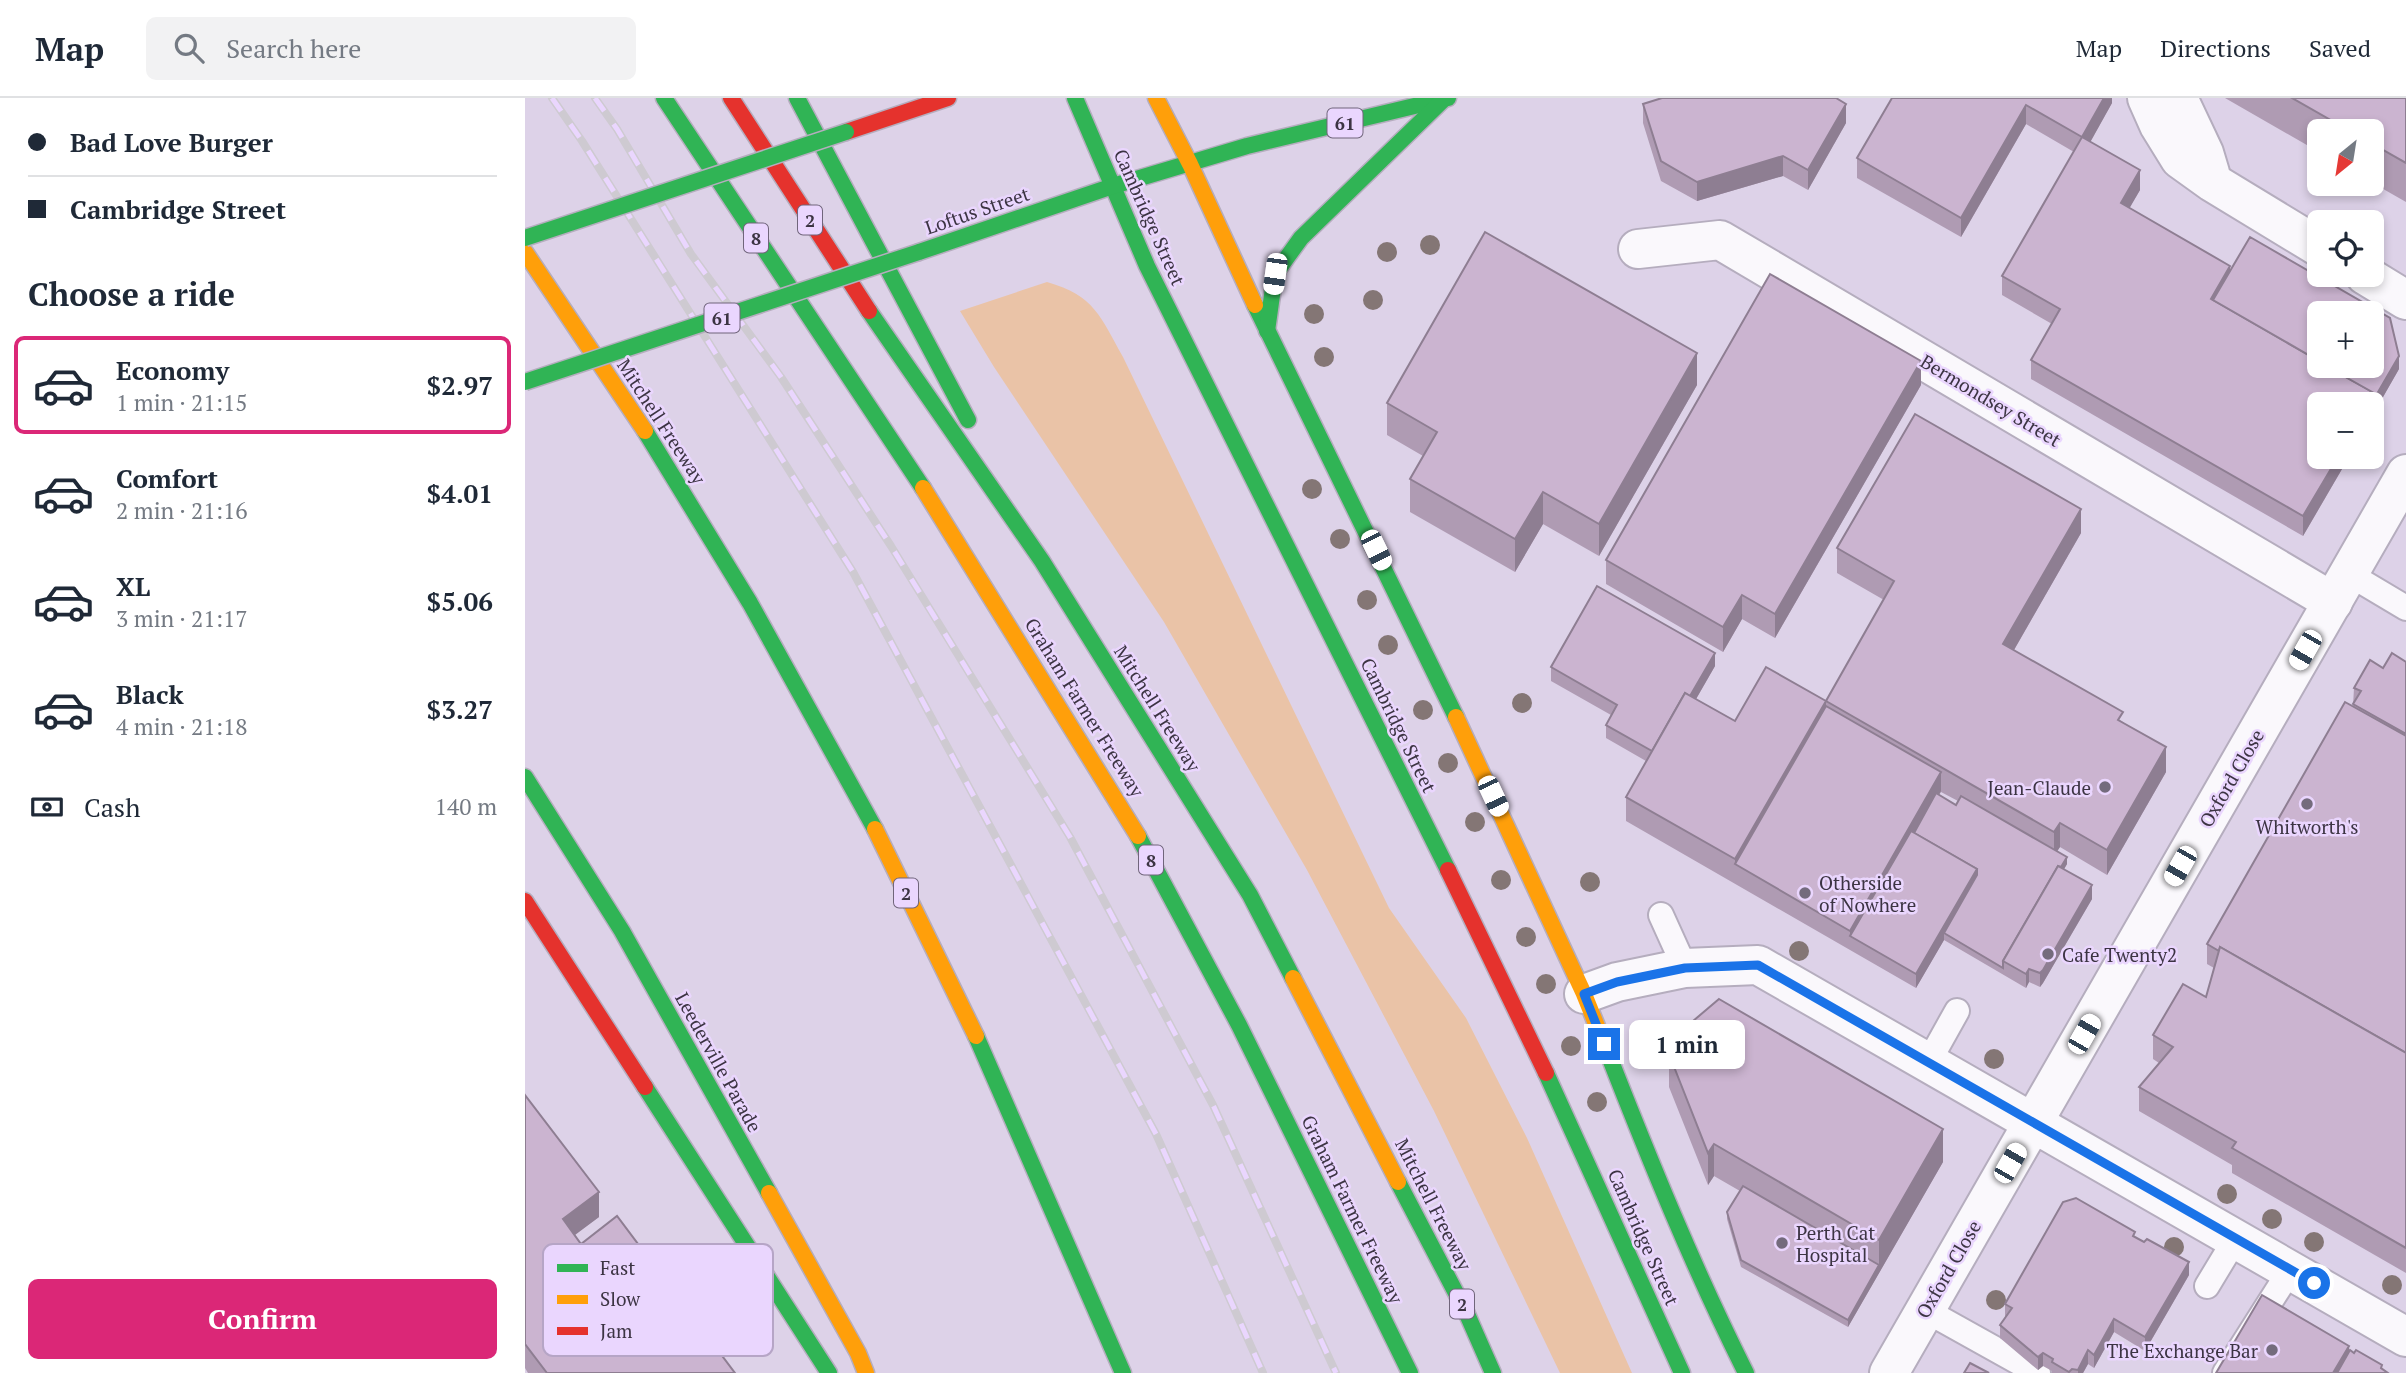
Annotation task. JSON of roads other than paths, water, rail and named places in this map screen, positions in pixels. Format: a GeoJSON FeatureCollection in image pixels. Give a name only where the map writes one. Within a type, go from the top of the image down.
{"type":"FeatureCollection","features":[{"type":"Feature","properties":{"kind":"main road","name":"Graham Farmer Freeway"},"geometry":{"type":"LineString","coordinates":[[664,98],[925,491],[1128,817],[1239,1025],[1410,1373]]}},
{"type":"Feature","properties":{"kind":"main road","name":"Mitchell Freeway"},"geometry":{"type":"LineString","coordinates":[[731,98],[889,342],[1042,561],[1250,895],[1456,1292],[1493,1373]]}},
{"type":"Feature","properties":{"kind":"main road"},"geometry":{"type":"LineString","coordinates":[[797,98],[1042,561]]}},
{"type":"Feature","properties":{"kind":"main road"},"geometry":{"type":"LineString","coordinates":[[525,238],[948,98]]}},
{"type":"Feature","properties":{"kind":"main road","name":"Cambridge Street"},"geometry":{"type":"LineString","coordinates":[[1075,98],[1147,266],[1466,907],[1548,1077],[1682,1373]]}},
{"type":"Feature","properties":{"kind":"main road","name":"Cambridge Street"},"geometry":{"type":"LineString","coordinates":[[1156,98],[1190,164],[1267,331],[1424,648],[1584,994],[1672,1216],[1746,1373]]}},
{"type":"Feature","properties":{"kind":"main road"},"geometry":{"type":"LineString","coordinates":[[1267,331],[1275,274],[1301,238],[1446,99]]}},
{"type":"Feature","properties":{"kind":"main road","name":"Loftus Street"},"geometry":{"type":"LineString","coordinates":[[525,382],[1113,186],[1247,146],[1446,99]]}},
{"type":"Feature","properties":{"kind":"main road","name":"Mitchell Freeway"},"geometry":{"type":"LineString","coordinates":[[525,252],[655,446],[750,603],[871,822],[984,1052],[1123,1373]]}},
{"type":"Feature","properties":{"kind":"main road","name":"Leederville Parade"},"geometry":{"type":"LineString","coordinates":[[525,777],[622,931],[858,1353],[866,1373]]}},
{"type":"Feature","properties":{"kind":"main road"},"geometry":{"type":"LineString","coordinates":[[525,901],[746,1244]]}},
{"type":"Feature","properties":{"kind":"main road"},"geometry":{"type":"LineString","coordinates":[[773,1286],[829,1373]]}},
{"type":"Feature","properties":{"kind":"street"},"geometry":{"type":"LineString","coordinates":[[2147,98],[2159,125],[2180,159],[2307,240]]}},
{"type":"Feature","properties":{"kind":"street"},"geometry":{"type":"LineString","coordinates":[[2178,98],[2213,182]]}},
{"type":"Feature","properties":{"kind":"street","name":"Bermondsey Street"},"geometry":{"type":"LineString","coordinates":[[1638,249],[1720,240],[2341,588]]}},
{"type":"Feature","properties":{"kind":"street"},"geometry":{"type":"LineString","coordinates":[[2384,287],[2406,300]]}},
{"type":"Feature","properties":{"kind":"street","name":"Oxford Close"},"geometry":{"type":"LineString","coordinates":[[1889,1373],[2406,474]]}},
{"type":"Feature","properties":{"kind":"street"},"geometry":{"type":"LineString","coordinates":[[1584,994],[1617,982],[1685,968],[1758,965],[2406,1337]]}},
{"type":"Feature","properties":{"kind":"lane"},"geometry":{"type":"LineString","coordinates":[[2341,588],[2406,608]]}},
{"type":"Feature","properties":{"kind":"lane"},"geometry":{"type":"LineString","coordinates":[[1661,915],[1685,968]]}},
{"type":"Feature","properties":{"kind":"lane"},"geometry":{"type":"LineString","coordinates":[[1928,1063],[1957,1012]]}},
{"type":"Feature","properties":{"kind":"lane"},"geometry":{"type":"LineString","coordinates":[[2207,1286],[2236,1238]]}},
{"type":"Feature","properties":{"kind":"lane"},"geometry":{"type":"LineString","coordinates":[[2225,1373],[2291,1269]]}},
{"type":"Feature","properties":{"kind":"lane"},"geometry":{"type":"LineString","coordinates":[[1925,1310],[2038,1373]]}},
{"type":"Feature","properties":{"kind":"railway"},"geometry":{"type":"LineString","coordinates":[[552,98],[582,141],[853,572],[1156,1134],[1263,1373]]}},
{"type":"Feature","properties":{"kind":"railway"},"geometry":{"type":"LineString","coordinates":[[595,98],[617,129],[691,254],[781,377],[891,546],[1070,837],[1213,1105],[1336,1373]]}},
{"type":"Feature","properties":{"kind":"place","name":"Jean-Claude"},"geometry":{"type":"Point","coordinates":[2105,787]}},
{"type":"Feature","properties":{"kind":"place","name":"Whitworth's"},"geometry":{"type":"Point","coordinates":[2307,804]}},
{"type":"Feature","properties":{"kind":"place","name":"Otherside of Nowhere"},"geometry":{"type":"Point","coordinates":[1805,893]}},
{"type":"Feature","properties":{"kind":"place","name":"Cafe Twenty2"},"geometry":{"type":"Point","coordinates":[2048,954]}},
{"type":"Feature","properties":{"kind":"place","name":"Perth Cat Hospital"},"geometry":{"type":"Point","coordinates":[1782,1243]}},
{"type":"Feature","properties":{"kind":"place","name":"The Exchange Bar"},"geometry":{"type":"Point","coordinates":[2272,1350]}}]}
